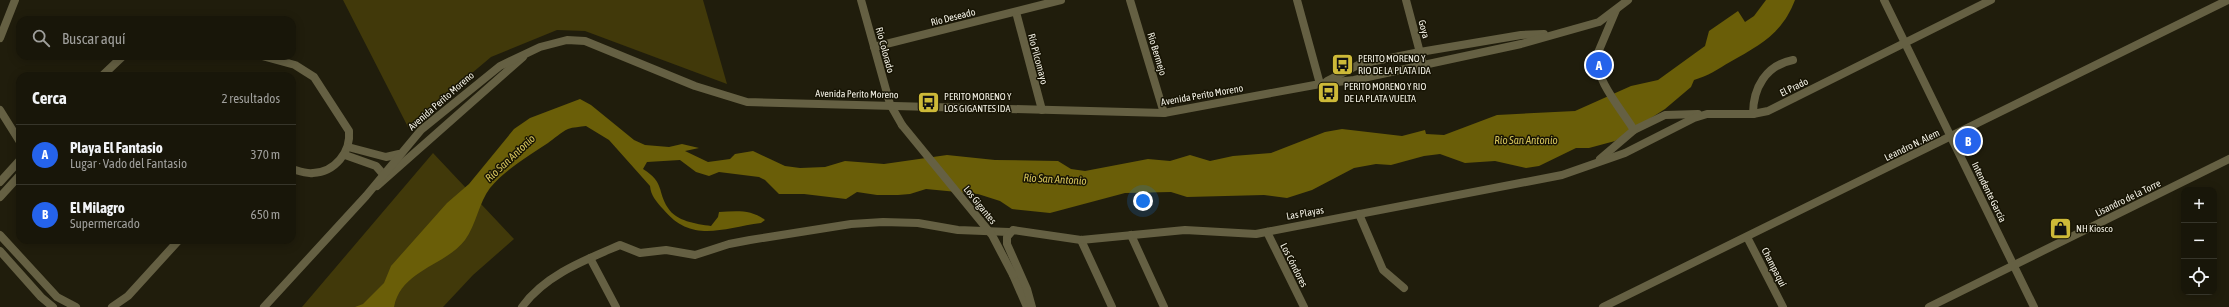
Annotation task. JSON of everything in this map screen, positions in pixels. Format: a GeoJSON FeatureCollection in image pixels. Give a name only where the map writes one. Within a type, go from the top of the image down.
{"type":"FeatureCollection","features":[{"type":"Feature","properties":{"kind":"street"},"geometry":{"type":"LineString","coordinates":[[0,38],[15,0]]}},
{"type":"Feature","properties":{"kind":"street","name":"Río Colorado"},"geometry":{"type":"LineString","coordinates":[[861,0],[890,104],[902,125]]}},
{"type":"Feature","properties":{"kind":"street","name":"Río Deseado"},"geometry":{"type":"LineString","coordinates":[[874,47],[1060,0]]}},
{"type":"Feature","properties":{"kind":"street","name":"Río Bermejo"},"geometry":{"type":"LineString","coordinates":[[1130,0],[1164,113]]}},
{"type":"Feature","properties":{"kind":"street"},"geometry":{"type":"LineString","coordinates":[[1298,0],[1320,84]]}},
{"type":"Feature","properties":{"kind":"street","name":"Goya"},"geometry":{"type":"LineString","coordinates":[[1406,0],[1424,64]]}},
{"type":"Feature","properties":{"kind":"street","name":"Avenida Perito Moreno"},"geometry":{"type":"LineString","coordinates":[[264,307],[366,196],[421,130],[487,75],[507,62],[552,43],[574,40],[596,44],[695,86],[747,102],[890,104],[1164,113],[1320,84],[1354,80],[1521,44],[1599,22],[1628,0]]}},
{"type":"Feature","properties":{"kind":"street","name":"Intendente García"},"geometry":{"type":"LineString","coordinates":[[1884,0],[2034,307]]}},
{"type":"Feature","properties":{"kind":"street","name":"El Prado"},"geometry":{"type":"LineString","coordinates":[[1597,162],[1625,153],[1686,121],[1707,114],[1753,114],[1768,110],[1991,0]]}},
{"type":"Feature","properties":{"kind":"street","name":"Leandro N. Alem"},"geometry":{"type":"LineString","coordinates":[[1603,307],[1952,137],[2228,0]]}},
{"type":"Feature","properties":{"kind":"street"},"geometry":{"type":"LineString","coordinates":[[1616,9],[1597,55],[1596,62],[1600,74],[1634,130]]}},
{"type":"Feature","properties":{"kind":"street","name":"Río Pilcomayo"},"geometry":{"type":"LineString","coordinates":[[1016,12],[1042,110]]}},
{"type":"Feature","properties":{"kind":"street","name":"Avenida Perito Moreno"},"geometry":{"type":"LineString","coordinates":[[1320,84],[1360,64],[1521,35],[1556,33]]}},
{"type":"Feature","properties":{"kind":"street","name":"Avenida Perito Moreno"},"geometry":{"type":"LineString","coordinates":[[366,196],[525,55]]}},
{"type":"Feature","properties":{"kind":"street"},"geometry":{"type":"LineString","coordinates":[[106,72],[118,60]]}},
{"type":"Feature","properties":{"kind":"street"},"geometry":{"type":"LineString","coordinates":[[277,60],[295,65],[314,76],[349,131],[348,146],[344,155],[328,169],[307,174],[296,170]]}},
{"type":"Feature","properties":{"kind":"street"},"geometry":{"type":"LineString","coordinates":[[1753,114],[1753,100],[1758,85],[1766,74],[1783,62],[1793,60]]}},
{"type":"Feature","properties":{"kind":"street"},"geometry":{"type":"LineString","coordinates":[[0,110],[16,136]]}},
{"type":"Feature","properties":{"kind":"street"},"geometry":{"type":"LineString","coordinates":[[1597,162],[1634,130],[1665,115],[1707,114]]}},
{"type":"Feature","properties":{"kind":"street","name":"Los Gigantes"},"geometry":{"type":"LineString","coordinates":[[902,125],[992,235],[1013,275],[1027,307]]}},
{"type":"Feature","properties":{"kind":"street"},"geometry":{"type":"LineString","coordinates":[[348,146],[386,157],[400,154]]}},
{"type":"Feature","properties":{"kind":"street"},"geometry":{"type":"LineString","coordinates":[[344,155],[376,166],[383,174]]}},
{"type":"Feature","properties":{"kind":"street","name":"Lisandro de la Torre"},"geometry":{"type":"LineString","coordinates":[[1929,307],[2229,159]]}},
{"type":"Feature","properties":{"kind":"street","name":"Las Playas"},"geometry":{"type":"LineString","coordinates":[[522,307],[533,294],[550,280],[590,258],[620,244],[640,253],[666,250],[695,255],[730,244],[750,240],[851,224],[883,222],[918,223],[958,230],[1011,231],[1082,240],[1185,230],[1256,234],[1562,174],[1597,162]]}},
{"type":"Feature","properties":{"kind":"street"},"geometry":{"type":"LineString","coordinates":[[0,182],[16,164]]}},
{"type":"Feature","properties":{"kind":"street"},"geometry":{"type":"LineString","coordinates":[[0,197],[16,179]]}},
{"type":"Feature","properties":{"kind":"street"},"geometry":{"type":"LineString","coordinates":[[1359,214],[1383,270],[1404,288]]}},
{"type":"Feature","properties":{"kind":"street"},"geometry":{"type":"LineString","coordinates":[[1011,231],[1007,237],[1007,244],[1027,289],[1032,307]]}},
{"type":"Feature","properties":{"kind":"street","name":"Los Cóndores"},"geometry":{"type":"LineString","coordinates":[[1267,232],[1304,307]]}},
{"type":"Feature","properties":{"kind":"street"},"geometry":{"type":"LineString","coordinates":[[0,235],[57,297],[76,307]]}},
{"type":"Feature","properties":{"kind":"street"},"geometry":{"type":"LineString","coordinates":[[1131,235],[1164,307]]}},
{"type":"Feature","properties":{"kind":"street","name":"Champaquí"},"geometry":{"type":"LineString","coordinates":[[1747,237],[1783,307]]}},
{"type":"Feature","properties":{"kind":"street"},"geometry":{"type":"LineString","coordinates":[[1082,240],[1112,307]]}},
{"type":"Feature","properties":{"kind":"street"},"geometry":{"type":"LineString","coordinates":[[112,307],[128,296],[175,244]]}},
{"type":"Feature","properties":{"kind":"street"},"geometry":{"type":"LineString","coordinates":[[0,251],[41,297],[53,307]]}},
{"type":"Feature","properties":{"kind":"street"},"geometry":{"type":"LineString","coordinates":[[590,258],[616,307]]}},
{"type":"Feature","properties":{"kind":"street"},"geometry":{"type":"LineString","coordinates":[[122,307],[128,296]]}},
{"type":"Feature","properties":{"kind":"shaded area"},"geometry":{"type":"Polygon","coordinates":[[[343,0],[703,0],[727,84],[585,31],[557,30],[491,57],[408,127],[343,0]]]}},
{"type":"Feature","properties":{"kind":"shaded area"},"geometry":{"type":"Polygon","coordinates":[[[433,153],[514,239],[473,275],[443,307],[302,307],[433,153]]]}},
{"type":"Feature","properties":{"kind":"water","name":"Río San Antonio"},"geometry":{"type":"Polygon","coordinates":[[[1766,0],[1795,0],[1784,22],[1777,30],[1751,50],[1717,70],[1694,80],[1691,87],[1665,109],[1615,141],[1589,148],[1576,148],[1539,166],[1526,168],[1495,161],[1465,163],[1440,154],[1424,156],[1391,165],[1376,164],[1354,168],[1312,190],[1287,198],[1264,195],[1187,197],[1171,192],[1125,193],[1050,213],[1012,209],[1000,201],[978,194],[926,189],[910,194],[898,195],[877,195],[857,192],[846,199],[804,194],[779,194],[765,180],[759,177],[719,172],[709,176],[696,172],[680,160],[647,162],[643,169],[658,183],[668,208],[681,219],[711,226],[718,217],[719,212],[737,211],[749,212],[760,216],[765,220],[761,223],[720,230],[696,230],[685,227],[674,220],[663,209],[653,196],[650,186],[609,140],[586,126],[572,128],[563,132],[525,158],[496,181],[486,194],[472,228],[465,240],[456,249],[414,276],[398,295],[394,307],[355,307],[363,304],[384,283],[391,266],[447,203],[469,184],[514,129],[530,118],[580,99],[591,105],[634,140],[645,145],[669,147],[682,144],[699,148],[685,151],[708,162],[730,159],[735,154],[753,151],[785,166],[800,168],[825,167],[845,161],[884,164],[947,155],[995,160],[1058,161],[1071,169],[1085,171],[1148,159],[1170,161],[1190,155],[1210,161],[1233,156],[1271,153],[1325,132],[1342,129],[1402,136],[1425,130],[1426,134],[1444,135],[1497,115],[1575,111],[1631,86],[1658,80],[1705,46],[1709,31],[1738,11],[1745,22],[1754,16],[1766,0]]]}},
{"type":"Feature","properties":{"kind":"place","name":"PERITO MORENO Y RIO DE LA PLATA IDA"},"geometry":{"type":"Point","coordinates":[1343,64]}},
{"type":"Feature","properties":{"kind":"place","name":"Playa El Fantasio"},"geometry":{"type":"Point","coordinates":[1599,65]}},
{"type":"Feature","properties":{"kind":"place","name":"PERITO MORENO Y RIO DE LA PLATA VUELTA"},"geometry":{"type":"Point","coordinates":[1328,92]}},
{"type":"Feature","properties":{"kind":"place","name":"PERITO MORENO Y LOS GIGANTES IDA"},"geometry":{"type":"Point","coordinates":[928,102]}},
{"type":"Feature","properties":{"kind":"place","name":"El Milagro"},"geometry":{"type":"Point","coordinates":[1968,141]}},
{"type":"Feature","properties":{"kind":"place","name":"NH Kiosco"},"geometry":{"type":"Point","coordinates":[2061,228]}}]}
